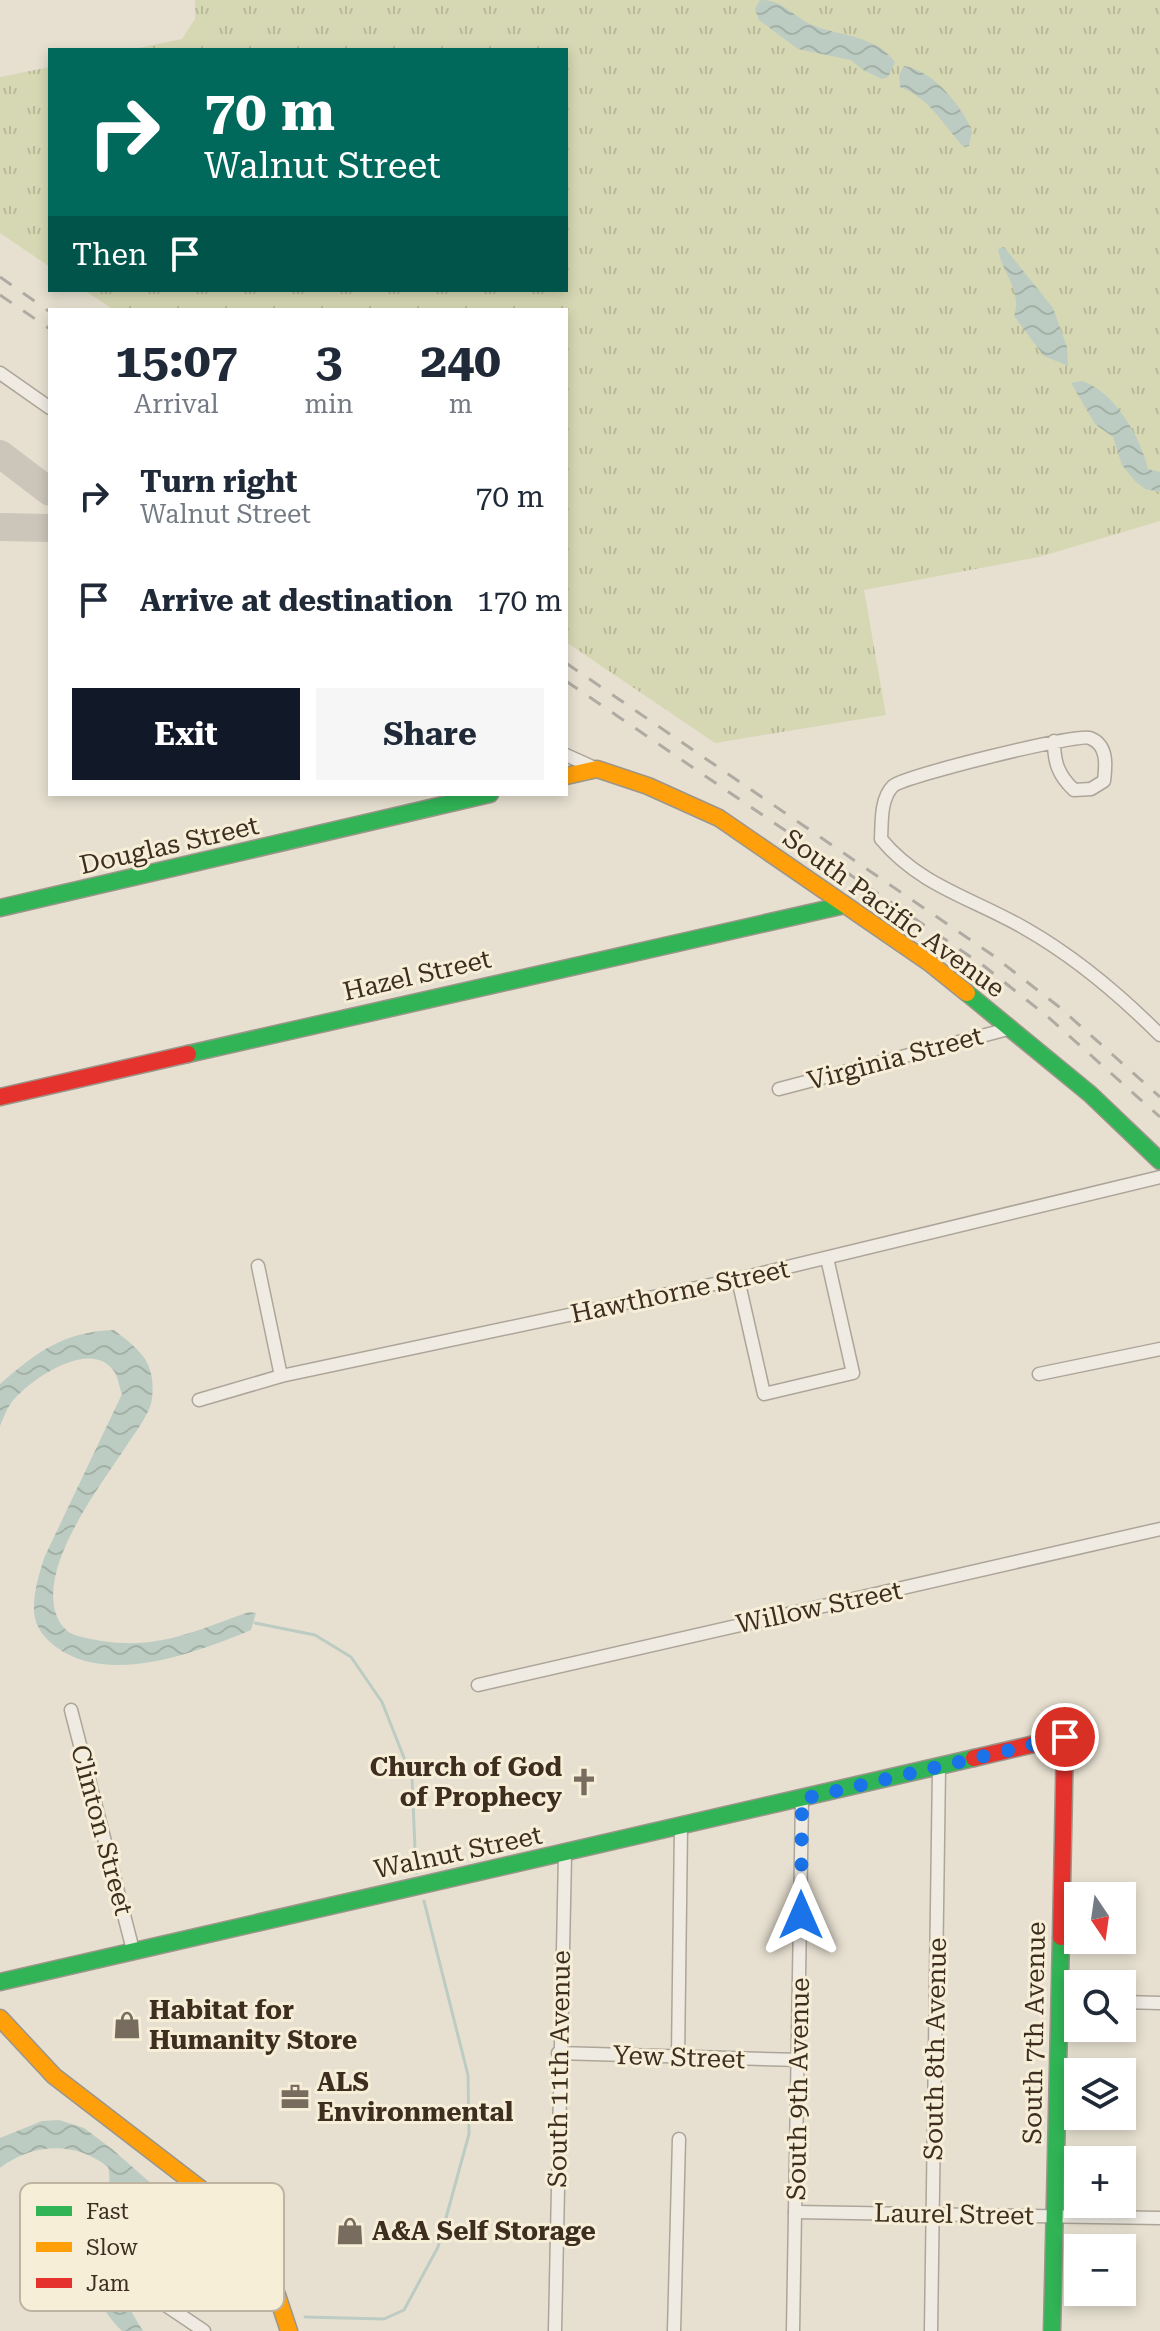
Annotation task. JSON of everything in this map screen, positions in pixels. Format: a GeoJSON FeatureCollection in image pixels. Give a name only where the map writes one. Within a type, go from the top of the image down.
{"type":"FeatureCollection","features":[{"type":"Feature","properties":{"kind":"street"},"geometry":{"type":"LineString","coordinates":[[0,373],[48,407]]}},
{"type":"Feature","properties":{"kind":"street"},"geometry":{"type":"LineString","coordinates":[[1054,741],[1058,770],[1074,790],[1091,789],[1104,781],[1106,761],[1101,745],[1088,737],[1054,741],[915,776],[893,787],[882,808],[881,839],[903,865],[1028,930],[1074,961],[1113,990],[1160,1035]]}},
{"type":"Feature","properties":{"kind":"street","name":"South Pacific Avenue"},"geometry":{"type":"LineString","coordinates":[[568,756],[648,786],[719,818],[931,964],[1090,1094],[1160,1161]]}},
{"type":"Feature","properties":{"kind":"street"},"geometry":{"type":"LineString","coordinates":[[568,776],[597,769]]}},
{"type":"Feature","properties":{"kind":"street","name":"Douglas Street"},"geometry":{"type":"LineString","coordinates":[[0,908],[481,796]]}},
{"type":"Feature","properties":{"kind":"street","name":"Hazel Street"},"geometry":{"type":"LineString","coordinates":[[0,1097],[845,905]]}},
{"type":"Feature","properties":{"kind":"street","name":"Virginia Street"},"geometry":{"type":"LineString","coordinates":[[779,1089],[1012,1028]]}},
{"type":"Feature","properties":{"kind":"street","name":"Hawthorne Street"},"geometry":{"type":"LineString","coordinates":[[199,1400],[281,1376],[738,1279],[1160,1177]]}},
{"type":"Feature","properties":{"kind":"street"},"geometry":{"type":"LineString","coordinates":[[738,1279],[764,1394],[794,1387],[853,1373],[827,1258]]}},
{"type":"Feature","properties":{"kind":"street"},"geometry":{"type":"LineString","coordinates":[[258,1266],[281,1376]]}},
{"type":"Feature","properties":{"kind":"street"},"geometry":{"type":"LineString","coordinates":[[1039,1374],[1160,1349]]}},
{"type":"Feature","properties":{"kind":"street","name":"Willow Street"},"geometry":{"type":"LineString","coordinates":[[478,1685],[1160,1529]]}},
{"type":"Feature","properties":{"kind":"street","name":"Clinton Street"},"geometry":{"type":"LineString","coordinates":[[71,1710],[133,1950]]}},
{"type":"Feature","properties":{"kind":"street","name":"Walnut Street"},"geometry":{"type":"LineString","coordinates":[[0,1982],[403,1887],[565,1855],[1065,1737]]}},
{"type":"Feature","properties":{"kind":"street","name":"South 7th Avenue"},"geometry":{"type":"LineString","coordinates":[[1052,2331],[1065,1737]]}},
{"type":"Feature","properties":{"kind":"street","name":"South 8th Avenue"},"geometry":{"type":"LineString","coordinates":[[931,2331],[939,1767]]}},
{"type":"Feature","properties":{"kind":"street","name":"South 9th Avenue"},"geometry":{"type":"LineString","coordinates":[[793,2331],[800,2060],[802,1799]]}},
{"type":"Feature","properties":{"kind":"street"},"geometry":{"type":"LineString","coordinates":[[678,2057],[681,1827]]}},
{"type":"Feature","properties":{"kind":"street","name":"South 11th Avenue"},"geometry":{"type":"LineString","coordinates":[[555,2331],[558,2053],[565,1855]]}},
{"type":"Feature","properties":{"kind":"street"},"geometry":{"type":"LineString","coordinates":[[1059,2001],[1064,2001]]}},
{"type":"Feature","properties":{"kind":"street"},"geometry":{"type":"LineString","coordinates":[[1136,2002],[1160,2003]]}},
{"type":"Feature","properties":{"kind":"street"},"geometry":{"type":"LineString","coordinates":[[0,2018],[54,2076],[193,2183]]}},
{"type":"Feature","properties":{"kind":"street","name":"Yew Street"},"geometry":{"type":"LineString","coordinates":[[558,2053],[800,2060]]}},
{"type":"Feature","properties":{"kind":"street"},"geometry":{"type":"LineString","coordinates":[[674,2331],[679,2139]]}},
{"type":"Feature","properties":{"kind":"street","name":"Laurel Street"},"geometry":{"type":"LineString","coordinates":[[795,2212],[1160,2218]]}},
{"type":"Feature","properties":{"kind":"street"},"geometry":{"type":"LineString","coordinates":[[174,2311],[204,2331]]}},
{"type":"Feature","properties":{"kind":"street"},"geometry":{"type":"LineString","coordinates":[[282,2311],[289,2331]]}},
{"type":"Feature","properties":{"kind":"green space"},"geometry":{"type":"Polygon","coordinates":[[[195,0],[1160,0],[1160,521],[1039,557],[864,590],[886,715],[715,743],[568,643],[568,308],[111,308],[87,292],[568,292],[568,48],[139,48],[182,39],[195,19],[195,0]]]}},
{"type":"Feature","properties":{"kind":"green space"},"geometry":{"type":"Polygon","coordinates":[[[48,67],[48,266],[0,233],[0,77],[48,67]]]}},
{"type":"Feature","properties":{"kind":"water"},"geometry":{"type":"Polygon","coordinates":[[[760,0],[783,6],[807,23],[878,47],[895,62],[888,77],[882,79],[851,60],[798,49],[759,20],[755,9],[760,0]]]}},
{"type":"Feature","properties":{"kind":"water"},"geometry":{"type":"Polygon","coordinates":[[[904,66],[925,74],[954,101],[972,132],[969,146],[964,147],[920,98],[900,87],[899,75],[904,66]]]}},
{"type":"Feature","properties":{"kind":"water"},"geometry":{"type":"Polygon","coordinates":[[[1004,247],[1053,308],[1067,347],[1068,366],[1044,356],[1014,316],[1016,298],[998,249],[1004,247]]]}},
{"type":"Feature","properties":{"kind":"water"},"geometry":{"type":"Polygon","coordinates":[[[1082,381],[1105,395],[1124,417],[1148,469],[1160,472],[1160,492],[1145,489],[1122,465],[1113,437],[1095,424],[1071,383],[1082,381]]]}},
{"type":"Feature","properties":{"kind":"water"},"geometry":{"type":"Polygon","coordinates":[[[114,1330],[145,1358],[152,1376],[152,1399],[143,1421],[90,1500],[66,1546],[53,1591],[59,1620],[74,1635],[126,1643],[166,1639],[249,1612],[256,1613],[251,1630],[229,1639],[179,1656],[126,1665],[101,1664],[77,1658],[56,1647],[41,1632],[34,1612],[35,1591],[44,1558],[122,1394],[115,1372],[102,1361],[89,1359],[59,1366],[19,1394],[9,1406],[0,1426],[0,1384],[14,1372],[39,1353],[66,1339],[114,1330]]]}},
{"type":"Feature","properties":{"kind":"water"},"geometry":{"type":"Polygon","coordinates":[[[59,2120],[84,2128],[151,2183],[109,2183],[108,2167],[68,2149],[40,2150],[0,2168],[0,2138],[42,2121],[59,2120]]]}},
{"type":"Feature","properties":{"kind":"water"},"geometry":{"type":"Polygon","coordinates":[[[106,2311],[131,2311],[143,2331],[122,2331],[106,2311]]]}},
{"type":"Feature","properties":{"kind":"waterway"},"geometry":{"type":"LineString","coordinates":[[255,1623],[315,1635],[351,1657],[382,1702],[412,1778],[416,1873]]}},
{"type":"Feature","properties":{"kind":"waterway"},"geometry":{"type":"LineString","coordinates":[[305,2317],[384,2319],[404,2310],[438,2247],[469,2134],[468,2075],[424,1901]]}},
{"type":"Feature","properties":{"kind":"taxiway"},"geometry":{"type":"LineString","coordinates":[[0,454],[48,490]]}},
{"type":"Feature","properties":{"kind":"taxiway"},"geometry":{"type":"LineString","coordinates":[[0,527],[48,528]]}},
{"type":"Feature","properties":{"kind":"railway"},"geometry":{"type":"LineString","coordinates":[[0,277],[48,311]]}},
{"type":"Feature","properties":{"kind":"railway"},"geometry":{"type":"LineString","coordinates":[[0,295],[48,328]]}},
{"type":"Feature","properties":{"kind":"railway"},"geometry":{"type":"LineString","coordinates":[[568,664],[991,954],[1058,1006],[1160,1097]]}},
{"type":"Feature","properties":{"kind":"railway"},"geometry":{"type":"LineString","coordinates":[[568,682],[984,966],[1048,1017],[1160,1117]]}},
{"type":"Feature","properties":{"kind":"traffic: fast"},"geometry":{"type":"LineString","coordinates":[[0,908],[481,796]]}},
{"type":"Feature","properties":{"kind":"traffic: fast"},"geometry":{"type":"LineString","coordinates":[[188,1054],[845,905]]}},
{"type":"Feature","properties":{"kind":"traffic: fast"},"geometry":{"type":"LineString","coordinates":[[967,993],[1090,1094],[1160,1161]]}},
{"type":"Feature","properties":{"kind":"traffic: fast"},"geometry":{"type":"LineString","coordinates":[[0,1982],[974,1758]]}},
{"type":"Feature","properties":{"kind":"traffic: fast"},"geometry":{"type":"LineString","coordinates":[[1052,2331],[1061,1937]]}},
{"type":"Feature","properties":{"kind":"traffic: slow"},"geometry":{"type":"LineString","coordinates":[[568,776],[597,769],[648,786],[719,818],[931,964],[967,993]]}},
{"type":"Feature","properties":{"kind":"traffic: slow"},"geometry":{"type":"LineString","coordinates":[[0,2018],[54,2076],[193,2183]]}},
{"type":"Feature","properties":{"kind":"traffic: slow"},"geometry":{"type":"LineString","coordinates":[[282,2311],[289,2331]]}},
{"type":"Feature","properties":{"kind":"traffic: jam"},"geometry":{"type":"LineString","coordinates":[[0,1097],[188,1054]]}},
{"type":"Feature","properties":{"kind":"traffic: jam"},"geometry":{"type":"LineString","coordinates":[[974,1758],[1065,1737],[1061,1937]]}},
{"type":"Feature","properties":{"kind":"place","name":"Church of God of Prophecy"},"geometry":{"type":"Point","coordinates":[584,1782]}},
{"type":"Feature","properties":{"kind":"place","name":"Habitat for Humanity Store"},"geometry":{"type":"Point","coordinates":[127,2025]}},
{"type":"Feature","properties":{"kind":"place","name":"ALS Environmental"},"geometry":{"type":"Point","coordinates":[295,2097]}},
{"type":"Feature","properties":{"kind":"place","name":"A&A Self Storage"},"geometry":{"type":"Point","coordinates":[350,2231]}},
{"type":"Feature","properties":{"kind":"route"},"geometry":{"type":"LineString","coordinates":[[801,1915],[802,1799],[1065,1737]]}}]}
